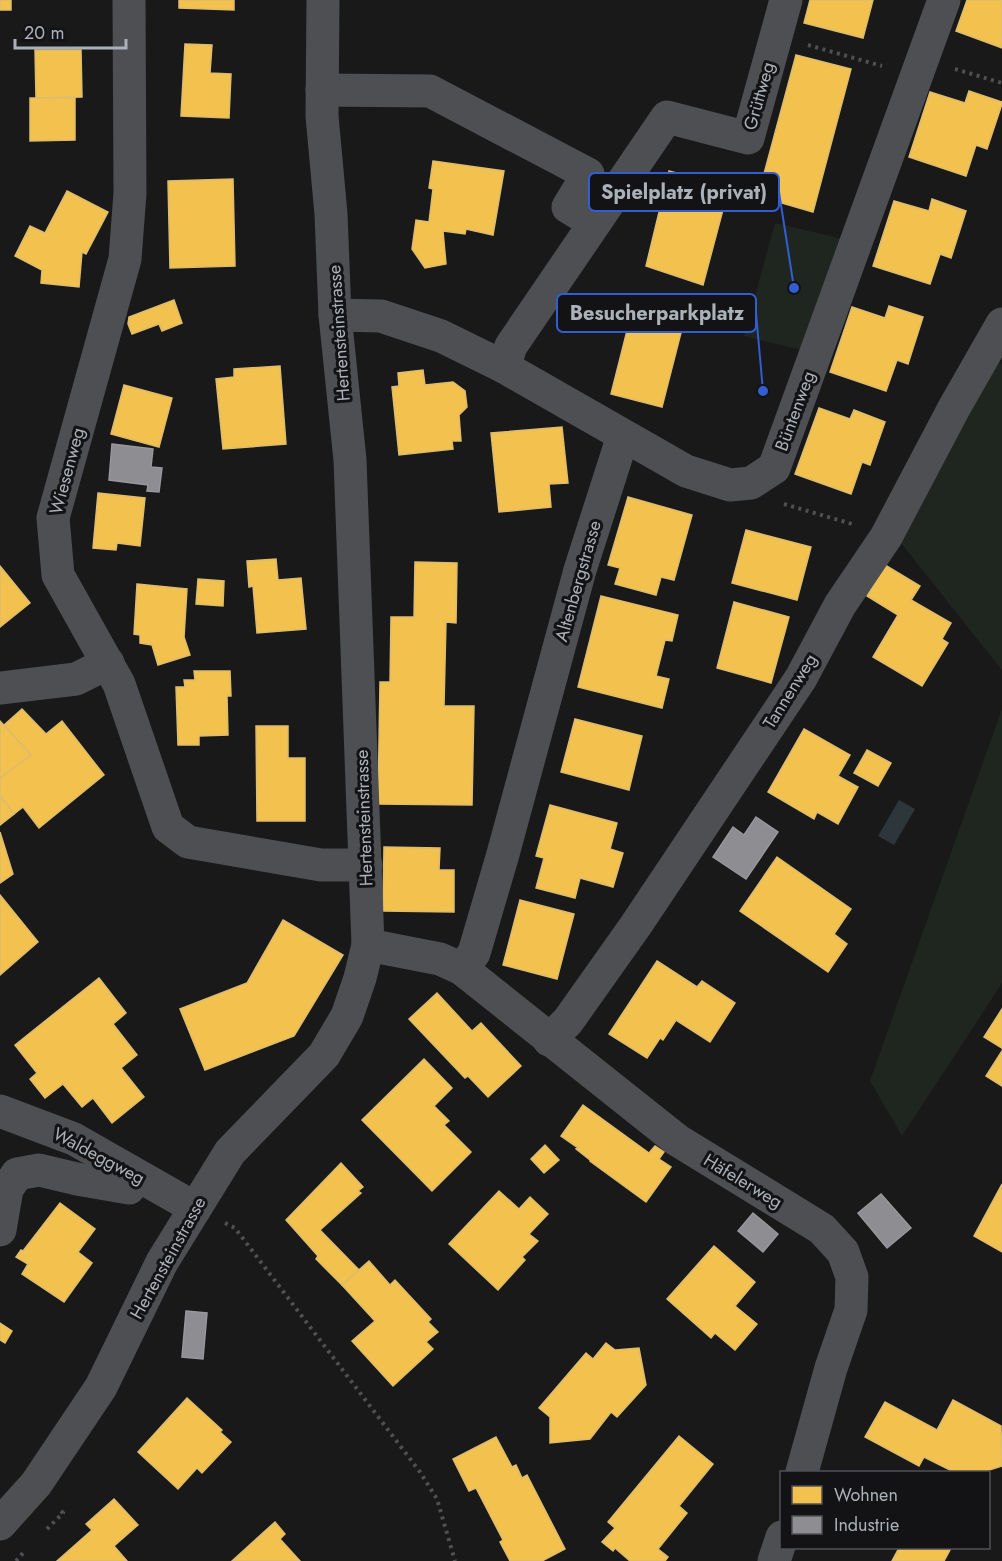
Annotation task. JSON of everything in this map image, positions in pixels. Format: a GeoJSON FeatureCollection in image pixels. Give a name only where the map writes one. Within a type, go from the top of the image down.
{"type":"FeatureCollection","features":[{"type":"Feature","properties":{"kind":"street","name":"Wiesenweg"},"geometry":{"type":"LineString","coordinates":[[129,0],[130,193],[125,259],[53,518],[58,575],[119,684],[168,827],[188,842],[321,865],[366,865]]}},
{"type":"Feature","properties":{"kind":"street","name":"Hertensteinstrasse"},"geometry":{"type":"LineString","coordinates":[[0,1524],[36,1484],[100,1386],[162,1262],[230,1152],[324,1055],[347,1016],[368,945],[350,460],[335,315],[331,214],[322,116],[323,0]]}},
{"type":"Feature","properties":{"kind":"street","name":"Grüttweg"},"geometry":{"type":"LineString","coordinates":[[504,367],[511,346],[667,117],[748,138],[786,0]]}},
{"type":"Feature","properties":{"kind":"street","name":"Büntenweg"},"geometry":{"type":"LineString","coordinates":[[751,483],[774,468],[944,0]]}},
{"type":"Feature","properties":{"kind":"street"},"geometry":{"type":"LineString","coordinates":[[322,90],[430,91],[588,174],[568,207],[594,223]]}},
{"type":"Feature","properties":{"kind":"street"},"geometry":{"type":"LineString","coordinates":[[335,315],[381,316],[441,336],[504,367],[686,471],[730,485],[751,483]]}},
{"type":"Feature","properties":{"kind":"street","name":"Tannenweg"},"geometry":{"type":"LineString","coordinates":[[549,1040],[568,1021],[710,816],[801,678],[840,605],[886,537],[954,408],[1002,324]]}},
{"type":"Feature","properties":{"kind":"street","name":"Altenbergstrasse"},"geometry":{"type":"LineString","coordinates":[[462,969],[474,953],[580,570],[623,436]]}},
{"type":"Feature","properties":{"kind":"street"},"geometry":{"type":"LineString","coordinates":[[0,688],[76,679],[108,663]]}},
{"type":"Feature","properties":{"kind":"street","name":"Häfelerweg"},"geometry":{"type":"LineString","coordinates":[[368,945],[440,959],[462,969],[676,1140],[822,1229],[843,1252],[852,1277],[851,1310],[831,1368],[803,1471]]}},
{"type":"Feature","properties":{"kind":"street","name":"Waldeggweg"},"geometry":{"type":"LineString","coordinates":[[0,1111],[74,1139],[195,1208]]}},
{"type":"Feature","properties":{"kind":"street"},"geometry":{"type":"LineString","coordinates":[[0,1230],[7,1189],[17,1174],[39,1170],[129,1188],[138,1177]]}},
{"type":"Feature","properties":{"kind":"street"},"geometry":{"type":"LineString","coordinates":[[774,1561],[780,1543]]}},
{"type":"Feature","properties":{"kind":"path"},"geometry":{"type":"LineString","coordinates":[[776,36],[1002,84]]}},
{"type":"Feature","properties":{"kind":"path"},"geometry":{"type":"LineString","coordinates":[[751,483],[756,495],[870,529],[886,537]]}},
{"type":"Feature","properties":{"kind":"path"},"geometry":{"type":"LineString","coordinates":[[195,1208],[235,1228],[420,1472],[437,1499],[455,1561]]}},
{"type":"Feature","properties":{"kind":"shaded area"},"geometry":{"type":"Polygon","coordinates":[[[775,223],[847,240],[809,352],[744,336],[775,223]]]}},
{"type":"Feature","properties":{"kind":"shaded area"},"geometry":{"type":"Polygon","coordinates":[[[992,361],[1002,364],[1002,670],[897,538],[992,361]]]}},
{"type":"Feature","properties":{"kind":"shaded area"},"geometry":{"type":"Polygon","coordinates":[[[1002,709],[1002,983],[902,1136],[870,1081],[1002,709]]]}},
{"type":"Feature","properties":{"kind":"shaded area"},"geometry":{"type":"Polygon","coordinates":[[[899,800],[915,809],[894,845],[878,836],[899,800]]]}},
{"type":"Feature","properties":{"kind":"building: Wohnen"},"geometry":{"type":"Polygon","coordinates":[[[0,0],[11,0],[11,10],[0,10],[0,0]]]}},
{"type":"Feature","properties":{"kind":"building: Wohnen"},"geometry":{"type":"Polygon","coordinates":[[[179,0],[234,0],[234,10],[179,8],[179,0]]]}},
{"type":"Feature","properties":{"kind":"building: Wohnen"},"geometry":{"type":"Polygon","coordinates":[[[810,0],[873,0],[863,38],[804,23],[810,0]]]}},
{"type":"Feature","properties":{"kind":"building: Wohnen"},"geometry":{"type":"Polygon","coordinates":[[[967,0],[1002,0],[1002,48],[956,31],[967,0]]]}},
{"type":"Feature","properties":{"kind":"building: Wohnen"},"geometry":{"type":"Polygon","coordinates":[[[185,44],[212,45],[210,73],[231,74],[229,118],[181,116],[185,44]]]}},
{"type":"Feature","properties":{"kind":"building: Wohnen"},"geometry":{"type":"Polygon","coordinates":[[[35,50],[81,50],[82,97],[36,98],[35,50]]]}},
{"type":"Feature","properties":{"kind":"building: Wohnen"},"geometry":{"type":"Polygon","coordinates":[[[796,55],[851,69],[813,212],[758,196],[796,55]]]}},
{"type":"Feature","properties":{"kind":"building: Wohnen"},"geometry":{"type":"Polygon","coordinates":[[[969,91],[1002,102],[1002,104],[987,149],[976,145],[966,176],[909,157],[930,92],[965,103],[969,91]]]}},
{"type":"Feature","properties":{"kind":"building: Wohnen"},"geometry":{"type":"Polygon","coordinates":[[[30,98],[75,98],[75,140],[30,141],[30,98]]]}},
{"type":"Feature","properties":{"kind":"building: Wohnen"},"geometry":{"type":"Polygon","coordinates":[[[433,161],[504,171],[493,235],[466,229],[465,234],[443,231],[446,264],[425,268],[412,249],[416,220],[429,222],[433,189],[429,188],[433,161]]]}},
{"type":"Feature","properties":{"kind":"building: Wohnen"},"geometry":{"type":"Polygon","coordinates":[[[669,171],[729,187],[703,285],[646,266],[669,171]]]}},
{"type":"Feature","properties":{"kind":"building: Wohnen"},"geometry":{"type":"Polygon","coordinates":[[[233,179],[235,266],[170,268],[168,181],[233,179]]]}},
{"type":"Feature","properties":{"kind":"building: Wohnen"},"geometry":{"type":"Polygon","coordinates":[[[67,191],[108,212],[86,254],[82,252],[79,287],[41,283],[42,270],[15,256],[30,226],[45,233],[67,191]]]}},
{"type":"Feature","properties":{"kind":"building: Wohnen"},"geometry":{"type":"Polygon","coordinates":[[[932,199],[966,211],[951,258],[940,254],[930,284],[873,266],[894,201],[929,211],[932,199]]]}},
{"type":"Feature","properties":{"kind":"building: Wohnen"},"geometry":{"type":"Polygon","coordinates":[[[174,300],[182,323],[162,331],[159,324],[132,334],[128,324],[129,317],[174,300]]]}},
{"type":"Feature","properties":{"kind":"building: Wohnen"},"geometry":{"type":"Polygon","coordinates":[[[634,303],[685,317],[662,407],[611,394],[634,303]]]}},
{"type":"Feature","properties":{"kind":"building: Wohnen"},"geometry":{"type":"Polygon","coordinates":[[[889,306],[923,317],[908,364],[897,360],[886,391],[830,372],[852,307],[885,318],[889,306]]]}},
{"type":"Feature","properties":{"kind":"building: Wohnen"},"geometry":{"type":"Polygon","coordinates":[[[280,366],[286,444],[223,449],[216,379],[234,377],[234,369],[280,366]]]}},
{"type":"Feature","properties":{"kind":"building: Wohnen"},"geometry":{"type":"Polygon","coordinates":[[[423,370],[425,385],[453,382],[465,391],[467,407],[459,415],[461,441],[452,441],[453,449],[399,455],[392,387],[399,386],[398,373],[423,370]]]}},
{"type":"Feature","properties":{"kind":"building: Wohnen"},"geometry":{"type":"Polygon","coordinates":[[[124,385],[172,398],[159,447],[111,434],[124,385]]]}},
{"type":"Feature","properties":{"kind":"building: Wohnen"},"geometry":{"type":"Polygon","coordinates":[[[819,408],[850,419],[854,410],[885,422],[870,465],[862,462],[851,494],[795,474],[819,408]]]}},
{"type":"Feature","properties":{"kind":"building: Wohnen"},"geometry":{"type":"Polygon","coordinates":[[[562,427],[568,483],[549,484],[551,507],[499,512],[491,433],[562,427]]]}},
{"type":"Feature","properties":{"kind":"building: Wohnen"},"geometry":{"type":"Polygon","coordinates":[[[98,493],[145,498],[140,546],[117,543],[116,550],[93,548],[98,493]]]}},
{"type":"Feature","properties":{"kind":"building: Wohnen"},"geometry":{"type":"Polygon","coordinates":[[[628,497],[692,515],[674,580],[661,577],[656,595],[615,584],[620,568],[608,565],[628,497]]]}},
{"type":"Feature","properties":{"kind":"building: Wohnen"},"geometry":{"type":"Polygon","coordinates":[[[746,530],[811,547],[797,600],[732,583],[746,530]]]}},
{"type":"Feature","properties":{"kind":"building: Wohnen"},"geometry":{"type":"Polygon","coordinates":[[[276,559],[278,580],[301,578],[306,629],[257,633],[253,586],[249,587],[247,561],[276,559]]]}},
{"type":"Feature","properties":{"kind":"building: Wohnen"},"geometry":{"type":"Polygon","coordinates":[[[415,562],[457,563],[456,623],[446,622],[444,706],[474,706],[472,805],[378,804],[380,682],[390,682],[391,617],[414,617],[415,562]]]}},
{"type":"Feature","properties":{"kind":"building: Wohnen"},"geometry":{"type":"Polygon","coordinates":[[[885,565],[920,586],[911,600],[951,623],[942,639],[948,643],[922,686],[873,657],[898,615],[867,596],[885,565]]]}},
{"type":"Feature","properties":{"kind":"building: Wohnen"},"geometry":{"type":"Polygon","coordinates":[[[0,566],[30,603],[0,627],[0,566]]]}},
{"type":"Feature","properties":{"kind":"building: Wohnen"},"geometry":{"type":"Polygon","coordinates":[[[198,579],[224,581],[223,606],[196,604],[198,579]]]}},
{"type":"Feature","properties":{"kind":"building: Wohnen"},"geometry":{"type":"Polygon","coordinates":[[[137,584],[187,589],[184,637],[190,655],[158,665],[152,645],[140,643],[140,635],[134,634],[137,584]]]}},
{"type":"Feature","properties":{"kind":"building: Wohnen"},"geometry":{"type":"Polygon","coordinates":[[[601,596],[678,615],[672,641],[665,640],[656,676],[669,679],[662,708],[578,687],[601,596]]]}},
{"type":"Feature","properties":{"kind":"building: Wohnen"},"geometry":{"type":"Polygon","coordinates":[[[734,602],[789,617],[771,683],[717,668],[734,602]]]}},
{"type":"Feature","properties":{"kind":"building: Wohnen"},"geometry":{"type":"Polygon","coordinates":[[[194,671],[230,671],[231,696],[227,696],[228,735],[199,736],[199,745],[178,745],[176,687],[185,687],[184,680],[195,680],[194,671]]]}},
{"type":"Feature","properties":{"kind":"building: Wohnen"},"geometry":{"type":"Polygon","coordinates":[[[22,709],[46,734],[62,721],[104,775],[39,828],[23,807],[14,814],[0,796],[0,778],[31,755],[4,725],[22,709]]]}},
{"type":"Feature","properties":{"kind":"building: Wohnen"},"geometry":{"type":"Polygon","coordinates":[[[575,719],[642,736],[629,790],[561,772],[575,719]]]}},
{"type":"Feature","properties":{"kind":"building: Wohnen"},"geometry":{"type":"Polygon","coordinates":[[[0,721],[31,755],[0,778],[0,721]]]}},
{"type":"Feature","properties":{"kind":"building: Wohnen"},"geometry":{"type":"Polygon","coordinates":[[[256,726],[288,726],[288,758],[305,758],[305,821],[257,821],[256,726]]]}},
{"type":"Feature","properties":{"kind":"building: Wohnen"},"geometry":{"type":"Polygon","coordinates":[[[804,729],[850,755],[838,776],[858,787],[838,824],[817,812],[814,819],[768,792],[804,729]]]}},
{"type":"Feature","properties":{"kind":"building: Wohnen"},"geometry":{"type":"Polygon","coordinates":[[[867,750],[891,763],[878,786],[854,773],[867,750]]]}},
{"type":"Feature","properties":{"kind":"building: Wohnen"},"geometry":{"type":"Polygon","coordinates":[[[0,796],[14,814],[0,825],[0,796]]]}},
{"type":"Feature","properties":{"kind":"building: Wohnen"},"geometry":{"type":"Polygon","coordinates":[[[550,805],[617,823],[610,849],[623,853],[613,887],[580,878],[575,898],[536,888],[544,858],[536,856],[550,805]]]}},
{"type":"Feature","properties":{"kind":"building: Wohnen"},"geometry":{"type":"Polygon","coordinates":[[[0,832],[13,874],[0,883],[0,832]]]}},
{"type":"Feature","properties":{"kind":"building: Wohnen"},"geometry":{"type":"Polygon","coordinates":[[[384,847],[440,848],[439,870],[454,870],[454,912],[383,911],[384,847]]]}},
{"type":"Feature","properties":{"kind":"building: Wohnen"},"geometry":{"type":"Polygon","coordinates":[[[777,857],[851,909],[834,934],[847,944],[828,972],[740,911],[777,857]]]}},
{"type":"Feature","properties":{"kind":"building: Wohnen"},"geometry":{"type":"Polygon","coordinates":[[[0,895],[38,942],[0,975],[0,895]]]}},
{"type":"Feature","properties":{"kind":"building: Wohnen"},"geometry":{"type":"Polygon","coordinates":[[[520,900],[574,914],[557,979],[503,965],[520,900]]]}},
{"type":"Feature","properties":{"kind":"building: Wohnen"},"geometry":{"type":"Polygon","coordinates":[[[283,920],[343,955],[294,1036],[205,1070],[180,1009],[247,983],[283,920]]]}},
{"type":"Feature","properties":{"kind":"building: Wohnen"},"geometry":{"type":"Polygon","coordinates":[[[657,961],[697,987],[702,981],[735,1003],[710,1042],[676,1020],[647,1058],[609,1034],[657,961]]]}},
{"type":"Feature","properties":{"kind":"building: Wohnen"},"geometry":{"type":"Polygon","coordinates":[[[99,978],[126,1013],[113,1024],[137,1055],[121,1068],[144,1097],[112,1123],[93,1098],[82,1107],[63,1084],[45,1098],[30,1079],[37,1073],[15,1045],[99,978]]]}},
{"type":"Feature","properties":{"kind":"building: Wohnen"},"geometry":{"type":"Polygon","coordinates":[[[437,993],[472,1031],[481,1023],[521,1066],[488,1097],[468,1076],[465,1078],[409,1019],[437,993]]]}},
{"type":"Feature","properties":{"kind":"building: Wohnen"},"geometry":{"type":"Polygon","coordinates":[[[1002,1009],[1002,1048],[984,1037],[1002,1009]]]}},
{"type":"Feature","properties":{"kind":"building: Wohnen"},"geometry":{"type":"Polygon","coordinates":[[[1002,1051],[1002,1086],[986,1076],[1002,1051]]]}},
{"type":"Feature","properties":{"kind":"building: Wohnen"},"geometry":{"type":"Polygon","coordinates":[[[424,1059],[452,1088],[434,1106],[449,1121],[444,1125],[471,1152],[432,1191],[362,1120],[424,1059]]]}},
{"type":"Feature","properties":{"kind":"building: Wohnen"},"geometry":{"type":"Polygon","coordinates":[[[583,1105],[649,1153],[655,1146],[664,1152],[659,1159],[671,1167],[646,1202],[590,1161],[576,1149],[578,1148],[561,1136],[583,1105]]]}},
{"type":"Feature","properties":{"kind":"building: Wohnen"},"geometry":{"type":"Polygon","coordinates":[[[545,1145],[559,1160],[544,1173],[531,1159],[545,1145]]]}},
{"type":"Feature","properties":{"kind":"building: Wohnen"},"geometry":{"type":"Polygon","coordinates":[[[341,1163],[363,1187],[358,1191],[361,1193],[320,1230],[359,1270],[342,1285],[316,1259],[318,1256],[286,1220],[341,1163]]]}},
{"type":"Feature","properties":{"kind":"building: Wohnen"},"geometry":{"type":"Polygon","coordinates":[[[1002,1184],[1002,1252],[974,1236],[1002,1184]]]}},
{"type":"Feature","properties":{"kind":"building: Wohnen"},"geometry":{"type":"Polygon","coordinates":[[[499,1191],[519,1209],[530,1197],[548,1214],[529,1234],[538,1241],[522,1257],[525,1260],[498,1290],[449,1244],[499,1191]]]}},
{"type":"Feature","properties":{"kind":"building: Wohnen"},"geometry":{"type":"Polygon","coordinates":[[[60,1203],[95,1229],[78,1252],[92,1263],[64,1302],[22,1274],[28,1264],[16,1257],[60,1203]]]}},
{"type":"Feature","properties":{"kind":"building: Wohnen"},"geometry":{"type":"Polygon","coordinates":[[[714,1246],[755,1282],[735,1306],[757,1324],[735,1350],[715,1333],[711,1338],[667,1299],[714,1246]]]}},
{"type":"Feature","properties":{"kind":"building: Wohnen"},"geometry":{"type":"Polygon","coordinates":[[[369,1261],[390,1285],[395,1280],[431,1319],[428,1322],[438,1332],[426,1342],[433,1349],[393,1386],[352,1341],[375,1321],[342,1285],[369,1261]]]}},
{"type":"Feature","properties":{"kind":"building: Wohnen"},"geometry":{"type":"Polygon","coordinates":[[[0,1323],[12,1331],[5,1343],[0,1340],[0,1323]]]}},
{"type":"Feature","properties":{"kind":"building: Wohnen"},"geometry":{"type":"Polygon","coordinates":[[[606,1343],[615,1350],[639,1348],[646,1385],[617,1417],[611,1412],[590,1439],[550,1443],[550,1417],[539,1408],[586,1353],[593,1359],[606,1343]]]}},
{"type":"Feature","properties":{"kind":"building: Wohnen"},"geometry":{"type":"Polygon","coordinates":[[[187,1398],[222,1430],[220,1432],[231,1442],[202,1473],[197,1468],[178,1489],[138,1452],[187,1398]]]}},
{"type":"Feature","properties":{"kind":"building: Wohnen"},"geometry":{"type":"Polygon","coordinates":[[[953,1400],[1001,1426],[1002,1466],[986,1471],[952,1471],[924,1457],[919,1466],[865,1437],[885,1402],[937,1430],[953,1400]]]}},
{"type":"Feature","properties":{"kind":"building: Wohnen"},"geometry":{"type":"Polygon","coordinates":[[[679,1436],[713,1464],[679,1506],[687,1513],[658,1549],[668,1557],[665,1561],[630,1561],[615,1548],[613,1551],[602,1542],[615,1528],[608,1522],[679,1436]]]}},
{"type":"Feature","properties":{"kind":"building: Wohnen"},"geometry":{"type":"Polygon","coordinates":[[[496,1437],[512,1467],[516,1465],[522,1478],[527,1475],[565,1549],[542,1561],[510,1561],[500,1542],[503,1540],[476,1488],[469,1491],[453,1459],[496,1437]]]}},
{"type":"Feature","properties":{"kind":"building: Wohnen"},"geometry":{"type":"Polygon","coordinates":[[[114,1499],[138,1525],[114,1546],[127,1561],[57,1561],[92,1530],[86,1524],[114,1499]]]}},
{"type":"Feature","properties":{"kind":"building: Wohnen"},"geometry":{"type":"Polygon","coordinates":[[[275,1522],[285,1534],[280,1539],[300,1561],[232,1561],[275,1522]]]}},
{"type":"Feature","properties":{"kind":"building: Wohnen"},"geometry":{"type":"Polygon","coordinates":[[[898,1549],[950,1549],[944,1561],[892,1561],[898,1549]]]}},
{"type":"Feature","properties":{"kind":"building: Industrie"},"geometry":{"type":"Polygon","coordinates":[[[112,444],[153,449],[151,467],[162,468],[159,492],[147,491],[148,485],[109,480],[112,444]]]}},
{"type":"Feature","properties":{"kind":"building: Industrie"},"geometry":{"type":"Polygon","coordinates":[[[756,817],[778,832],[746,879],[713,857],[733,827],[744,835],[756,817]]]}},
{"type":"Feature","properties":{"kind":"building: Industrie"},"geometry":{"type":"Polygon","coordinates":[[[881,1194],[911,1228],[887,1248],[858,1213],[881,1194]]]}},
{"type":"Feature","properties":{"kind":"building: Industrie"},"geometry":{"type":"Polygon","coordinates":[[[753,1213],[778,1234],[763,1252],[738,1231],[753,1213]]]}},
{"type":"Feature","properties":{"kind":"building: Industrie"},"geometry":{"type":"Polygon","coordinates":[[[186,1311],[207,1313],[203,1359],[182,1357],[186,1311]]]}},
{"type":"Feature","properties":{"kind":"place","name":"Spielplatz (privat)"},"geometry":{"type":"Point","coordinates":[794,288]}},
{"type":"Feature","properties":{"kind":"place","name":"Besucherparkplatz"},"geometry":{"type":"Point","coordinates":[763,391]}}]}
